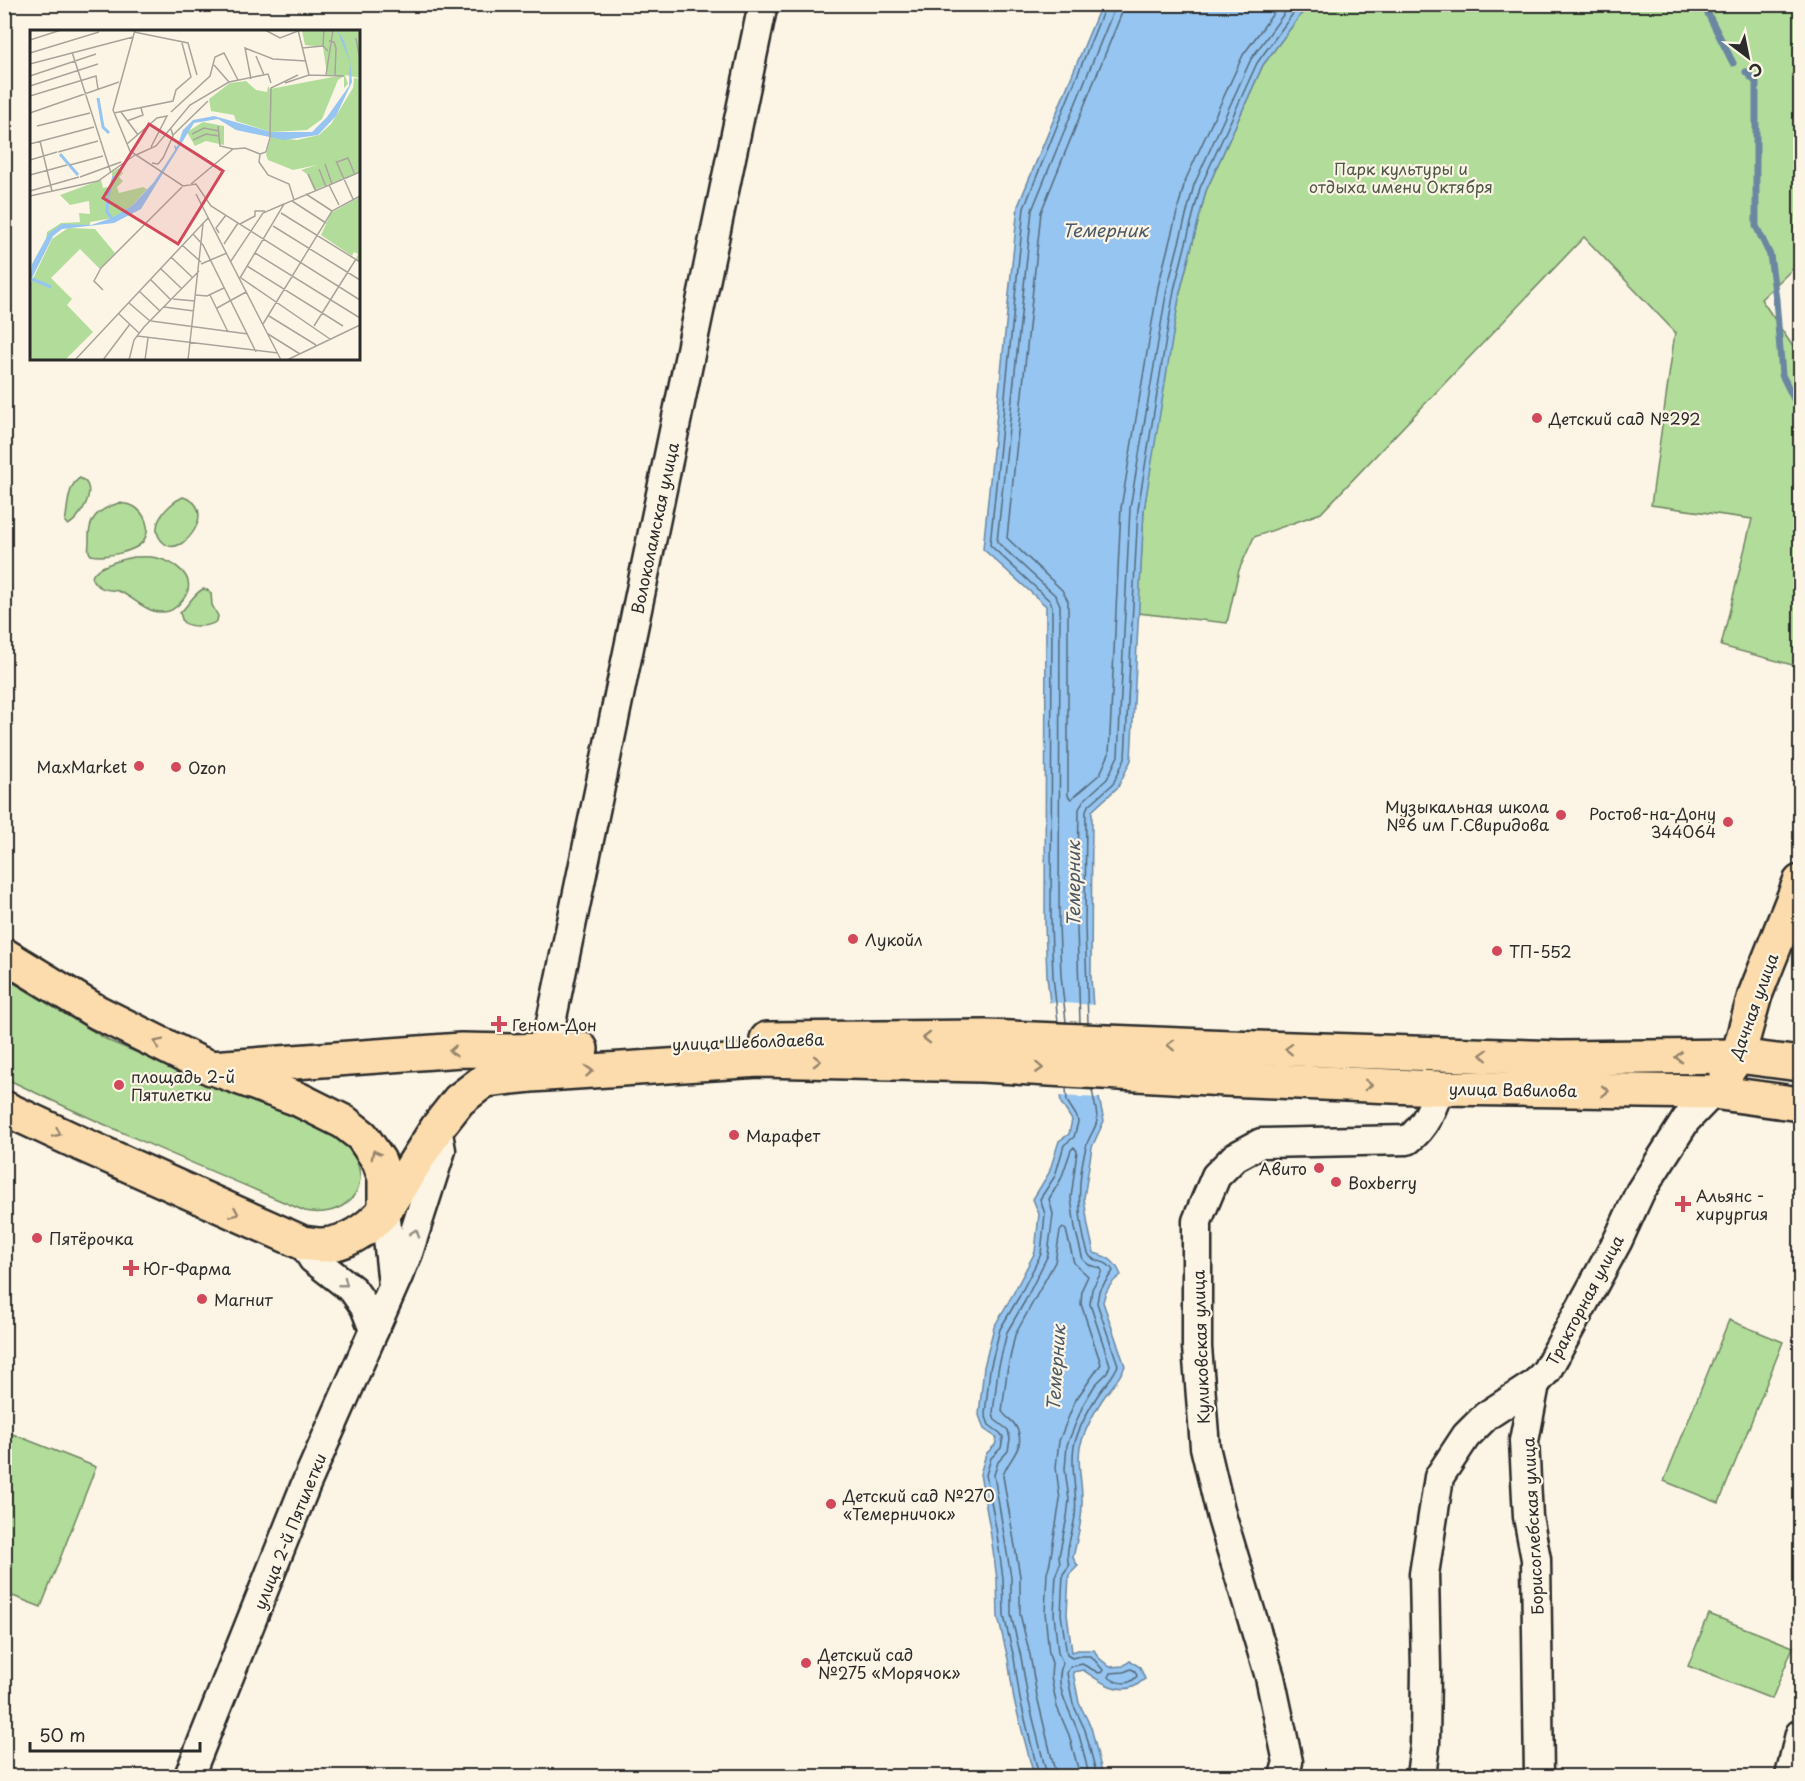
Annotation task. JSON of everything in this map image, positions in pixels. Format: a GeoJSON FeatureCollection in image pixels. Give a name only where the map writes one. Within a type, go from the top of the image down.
{"type":"FeatureCollection","features":[{"type":"Feature","properties":{"kind":"main road","name":"Дачная улица"},"geometry":{"type":"LineString","coordinates":[[1713,1092],[1738,1056],[1755,995],[1800,882]]}},
{"type":"Feature","properties":{"kind":"main road"},"geometry":{"type":"LineString","coordinates":[[4,955],[97,1012],[199,1063],[298,1099],[344,1122],[363,1136],[376,1155],[385,1178],[385,1210]]}},
{"type":"Feature","properties":{"kind":"main road","name":"улица Шеболдаева"},"geometry":{"type":"LineString","coordinates":[[529,1059],[764,1038],[1228,1063]]}},
{"type":"Feature","properties":{"kind":"main road"},"geometry":{"type":"LineString","coordinates":[[211,1068],[461,1050],[529,1059]]}},
{"type":"Feature","properties":{"kind":"main road","name":"улица Вавилова"},"geometry":{"type":"LineString","coordinates":[[1228,1063],[1738,1056],[1799,1058]]}},
{"type":"Feature","properties":{"kind":"main road"},"geometry":{"type":"LineString","coordinates":[[1794,1102],[1799,1058]]}},
{"type":"Feature","properties":{"kind":"main road"},"geometry":{"type":"LineString","coordinates":[[4,1108],[303,1243],[322,1245],[341,1241],[359,1233],[375,1221],[385,1210],[437,1128],[459,1100],[485,1080],[529,1059]]}},
{"type":"Feature","properties":{"kind":"main road","name":"улица Вавилова"},"geometry":{"type":"LineString","coordinates":[[1228,1063],[1438,1088],[1713,1092],[1794,1102]]}},
{"type":"Feature","properties":{"kind":"street","name":"Волоколамская улица"},"geometry":{"type":"LineString","coordinates":[[529,1059],[763,4]]}},
{"type":"Feature","properties":{"kind":"street","name":"Куликовская улица"},"geometry":{"type":"LineString","coordinates":[[1284,1776],[1288,1762],[1269,1677],[1222,1518],[1205,1447],[1197,1347],[1197,1221],[1216,1176],[1235,1157],[1244,1152],[1261,1143],[1408,1140],[1419,1131],[1434,1105],[1438,1088]]}},
{"type":"Feature","properties":{"kind":"street","name":"Тракторная улица"},"geometry":{"type":"LineString","coordinates":[[1421,1776],[1425,1745],[1424,1574],[1439,1477],[1466,1436],[1486,1416],[1535,1384],[1547,1370],[1618,1240],[1640,1192],[1686,1120],[1713,1092]]}},
{"type":"Feature","properties":{"kind":"street","name":"улица 2-й Пятилетки"},"geometry":{"type":"LineString","coordinates":[[189,1776],[306,1484],[408,1253],[441,1150],[437,1128]]}},
{"type":"Feature","properties":{"kind":"street","name":"улица 2-й Пятилетки"},"geometry":{"type":"LineString","coordinates":[[385,1210],[393,1287]]}},
{"type":"Feature","properties":{"kind":"street"},"geometry":{"type":"LineString","coordinates":[[303,1243],[313,1259],[353,1290],[365,1306],[374,1330]]}},
{"type":"Feature","properties":{"kind":"street","name":"Борисоглебская улица"},"geometry":{"type":"LineString","coordinates":[[1535,1384],[1524,1441],[1528,1516],[1536,1559],[1539,1776]]}},
{"type":"Feature","properties":{"kind":"street"},"geometry":{"type":"LineString","coordinates":[[1790,1776],[1800,1734]]}},
{"type":"Feature","properties":{"kind":"green space","name":"Парк культуры и отдыха имени Октября"},"geometry":{"type":"Polygon","coordinates":[[[1308,5],[1800,5],[1800,262],[1761,299],[1800,357],[1800,667],[1721,646],[1752,519],[1651,505],[1675,332],[1584,237],[1321,513],[1254,537],[1239,570],[1227,623],[1138,613],[1144,510],[1159,411],[1180,292],[1206,191],[1263,65],[1308,5]]]}},
{"type":"Feature","properties":{"kind":"green space"},"geometry":{"type":"Polygon","coordinates":[[[80,478],[86,482],[88,495],[83,509],[68,525],[65,522],[69,498],[73,486],[80,478]]]}},
{"type":"Feature","properties":{"kind":"green space"},"geometry":{"type":"Polygon","coordinates":[[[183,497],[194,502],[198,511],[195,529],[181,544],[172,546],[165,544],[159,538],[157,531],[160,517],[171,505],[183,497]]]}},
{"type":"Feature","properties":{"kind":"green space"},"geometry":{"type":"Polygon","coordinates":[[[119,503],[133,506],[143,516],[147,526],[144,540],[128,551],[104,556],[91,555],[88,549],[92,521],[100,512],[119,503]]]}},
{"type":"Feature","properties":{"kind":"green space"},"geometry":{"type":"Polygon","coordinates":[[[134,557],[157,558],[182,571],[186,576],[188,588],[179,605],[169,611],[155,611],[118,591],[102,588],[93,581],[96,571],[134,557]]]}},
{"type":"Feature","properties":{"kind":"green space"},"geometry":{"type":"Polygon","coordinates":[[[203,589],[211,593],[212,605],[218,616],[217,621],[200,626],[186,624],[180,613],[203,589]]]}},
{"type":"Feature","properties":{"kind":"green space"},"geometry":{"type":"Polygon","coordinates":[[[4,977],[109,1041],[334,1134],[351,1151],[359,1167],[360,1180],[357,1190],[351,1199],[331,1211],[305,1211],[116,1130],[5,1078],[4,977]]]}},
{"type":"Feature","properties":{"kind":"green space"},"geometry":{"type":"Polygon","coordinates":[[[1729,1320],[1783,1342],[1719,1503],[1664,1481],[1729,1320]]]}},
{"type":"Feature","properties":{"kind":"green space"},"geometry":{"type":"Polygon","coordinates":[[[5,1431],[96,1467],[41,1607],[5,1593],[5,1431]]]}},
{"type":"Feature","properties":{"kind":"green space"},"geometry":{"type":"Polygon","coordinates":[[[1709,1614],[1793,1647],[1772,1699],[1688,1666],[1709,1614]]]}},
{"type":"Feature","properties":{"kind":"water","name":"Темерник"},"geometry":{"type":"Polygon","coordinates":[[[1101,5],[1308,5],[1263,65],[1206,191],[1180,292],[1144,510],[1131,760],[1118,787],[1092,811],[1091,977],[1099,1098],[1104,1121],[1092,1147],[1084,1198],[1094,1253],[1111,1260],[1121,1275],[1109,1287],[1103,1302],[1125,1366],[1095,1412],[1080,1447],[1082,1506],[1073,1558],[1078,1566],[1069,1575],[1067,1614],[1072,1652],[1094,1650],[1099,1658],[1110,1667],[1123,1666],[1130,1661],[1140,1667],[1145,1679],[1134,1686],[1120,1689],[1100,1681],[1083,1670],[1073,1672],[1079,1703],[1091,1727],[1103,1776],[1034,1776],[1014,1700],[1008,1659],[998,1617],[997,1579],[980,1474],[986,1454],[995,1445],[997,1438],[984,1429],[979,1415],[984,1367],[994,1327],[1035,1252],[1039,1214],[1033,1199],[1049,1173],[1059,1141],[1069,1134],[1072,1120],[1061,1103],[1047,976],[1045,925],[1046,606],[983,549],[1018,206],[1101,5]]]}},
{"type":"Feature","properties":{"kind":"pier"},"geometry":{"type":"Polygon","coordinates":[[[1047,1002],[1096,1005],[1102,1098],[1058,1096],[1047,1002]]]}},
{"type":"Feature","properties":{"kind":"waterway"},"geometry":{"type":"LineString","coordinates":[[1703,4],[1733,63]]}},
{"type":"Feature","properties":{"kind":"waterway"},"geometry":{"type":"LineString","coordinates":[[1746,72],[1756,82],[1756,226],[1770,255],[1782,375],[1800,411]]}},
{"type":"Feature","properties":{"kind":"place","name":"Детский сад №292"},"geometry":{"type":"Point","coordinates":[1537,418]}},
{"type":"Feature","properties":{"kind":"place","name":"MaxMarket"},"geometry":{"type":"Point","coordinates":[139,766]}},
{"type":"Feature","properties":{"kind":"place","name":"Ozon"},"geometry":{"type":"Point","coordinates":[176,767]}},
{"type":"Feature","properties":{"kind":"place","name":"Музыкальная школа №6 им Г.Свиридова"},"geometry":{"type":"Point","coordinates":[1561,815]}},
{"type":"Feature","properties":{"kind":"place","name":"Ростов-на-Дону 344064"},"geometry":{"type":"Point","coordinates":[1728,822]}},
{"type":"Feature","properties":{"kind":"place","name":"Лукойл"},"geometry":{"type":"Point","coordinates":[853,939]}},
{"type":"Feature","properties":{"kind":"place","name":"ТП-552"},"geometry":{"type":"Point","coordinates":[1497,951]}},
{"type":"Feature","properties":{"kind":"place","name":"Геном-Дон"},"geometry":{"type":"Point","coordinates":[499,1024]}},
{"type":"Feature","properties":{"kind":"place","name":"площадь 2-й Пятилетки"},"geometry":{"type":"Point","coordinates":[119,1085]}},
{"type":"Feature","properties":{"kind":"place","name":"Марафет"},"geometry":{"type":"Point","coordinates":[734,1135]}},
{"type":"Feature","properties":{"kind":"place","name":"Авито"},"geometry":{"type":"Point","coordinates":[1319,1168]}},
{"type":"Feature","properties":{"kind":"place","name":"Boxberry"},"geometry":{"type":"Point","coordinates":[1336,1182]}},
{"type":"Feature","properties":{"kind":"place","name":"Альянс - хирургия"},"geometry":{"type":"Point","coordinates":[1683,1204]}},
{"type":"Feature","properties":{"kind":"place","name":"Пятёрочка"},"geometry":{"type":"Point","coordinates":[37,1238]}},
{"type":"Feature","properties":{"kind":"place","name":"Юг-Фарма"},"geometry":{"type":"Point","coordinates":[131,1268]}},
{"type":"Feature","properties":{"kind":"place","name":"Магнит"},"geometry":{"type":"Point","coordinates":[202,1299]}},
{"type":"Feature","properties":{"kind":"place","name":"Детский сад №270 «Темерничок»"},"geometry":{"type":"Point","coordinates":[831,1504]}},
{"type":"Feature","properties":{"kind":"place","name":"Детский сад №275 «Морячок»"},"geometry":{"type":"Point","coordinates":[806,1663]}}]}
